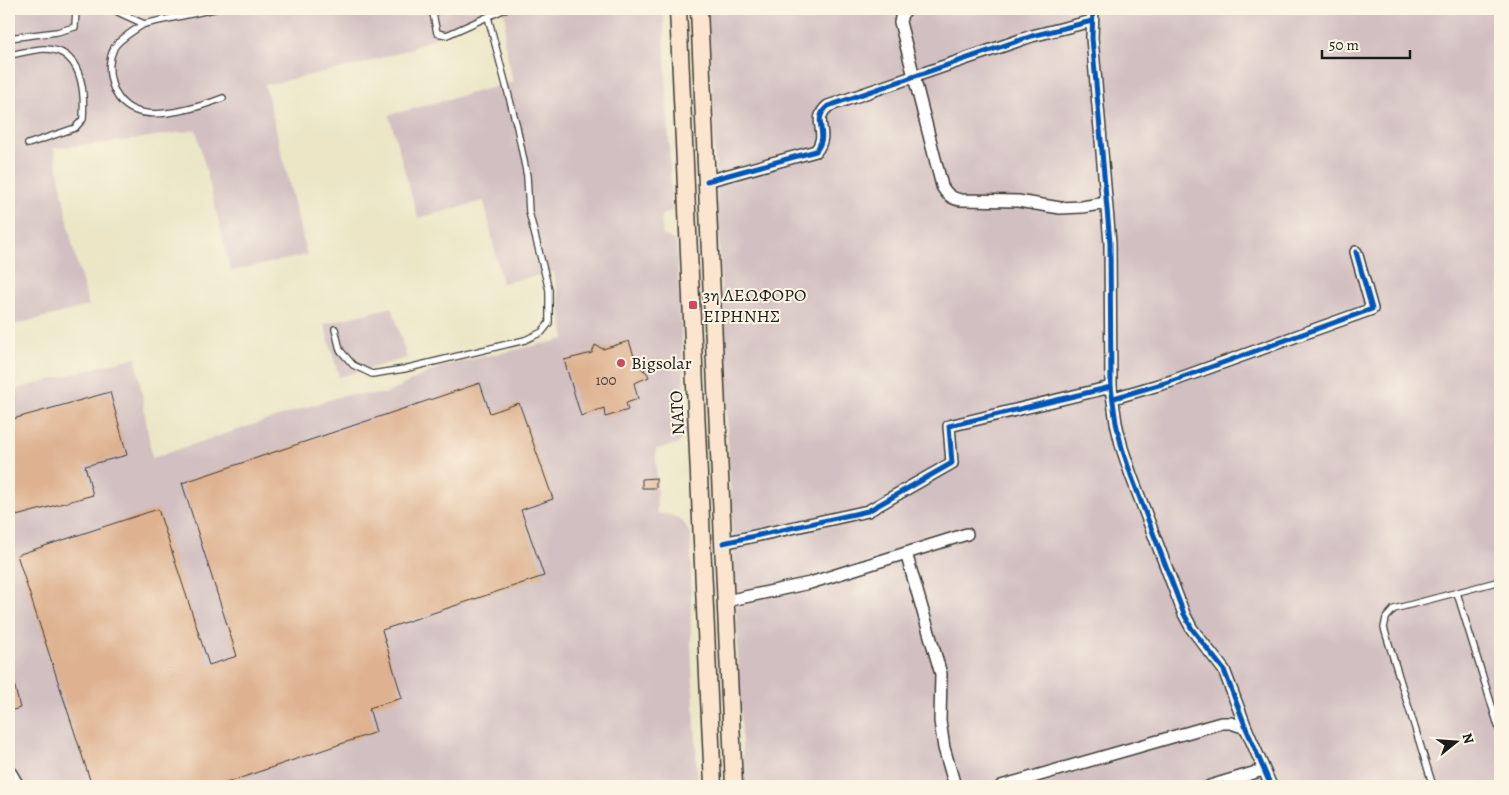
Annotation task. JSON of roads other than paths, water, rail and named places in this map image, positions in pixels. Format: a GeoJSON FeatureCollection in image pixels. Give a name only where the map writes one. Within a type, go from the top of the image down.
{"type":"FeatureCollection","features":[{"type":"Feature","properties":{"kind":"main road","name":"ΝΑΤΟ"},"geometry":{"type":"LineString","coordinates":[[678,9],[713,786]]}},
{"type":"Feature","properties":{"kind":"main road"},"geometry":{"type":"LineString","coordinates":[[699,9],[734,786]]}},
{"type":"Feature","properties":{"kind":"street"},"geometry":{"type":"LineString","coordinates":[[907,9],[902,14],[900,22],[942,186],[949,196],[961,200],[1018,201],[1060,208],[1106,203]]}},
{"type":"Feature","properties":{"kind":"street"},"geometry":{"type":"LineString","coordinates":[[1093,9],[1092,38],[1110,243],[1111,387],[1116,423],[1122,448],[1184,614],[1192,629],[1224,670],[1271,786]]}},
{"type":"Feature","properties":{"kind":"street"},"geometry":{"type":"LineString","coordinates":[[707,181],[804,156],[816,151],[822,144],[820,120],[822,111],[828,106],[1032,36],[1092,21]]}},
{"type":"Feature","properties":{"kind":"street"},"geometry":{"type":"LineString","coordinates":[[1114,398],[1172,381],[1372,309],[1356,252]]}},
{"type":"Feature","properties":{"kind":"street"},"geometry":{"type":"LineString","coordinates":[[723,543],[868,511],[952,463],[949,426],[1111,387]]}},
{"type":"Feature","properties":{"kind":"street"},"geometry":{"type":"LineString","coordinates":[[726,601],[810,583],[967,534]]}},
{"type":"Feature","properties":{"kind":"street"},"geometry":{"type":"LineString","coordinates":[[906,553],[942,674],[940,721],[944,748],[955,786]]}},
{"type":"Feature","properties":{"kind":"street"},"geometry":{"type":"LineString","coordinates":[[1001,786],[1221,723],[1231,723],[1246,728]]}},
{"type":"Feature","properties":{"kind":"street"},"geometry":{"type":"LineString","coordinates":[[1210,786],[1263,770]]}},
{"type":"Feature","properties":{"kind":"street"},"geometry":{"type":"LineString","coordinates":[[9,774],[16,786]]}},
{"type":"Feature","properties":{"kind":"lane"},"geometry":{"type":"LineString","coordinates":[[9,38],[57,32],[75,27],[76,9]]}},
{"type":"Feature","properties":{"kind":"lane"},"geometry":{"type":"LineString","coordinates":[[114,9],[144,24]]}},
{"type":"Feature","properties":{"kind":"lane"},"geometry":{"type":"LineString","coordinates":[[214,9],[144,24],[115,46],[109,65],[114,90],[124,105],[135,111],[151,114],[196,108],[223,98]]}},
{"type":"Feature","properties":{"kind":"lane"},"geometry":{"type":"LineString","coordinates":[[432,9],[437,33],[443,36],[505,9]]}},
{"type":"Feature","properties":{"kind":"lane"},"geometry":{"type":"LineString","coordinates":[[335,330],[340,350],[353,365],[372,374],[404,369],[525,340],[542,332],[549,323],[550,290],[529,212],[525,168],[517,127],[488,17]]}},
{"type":"Feature","properties":{"kind":"lane"},"geometry":{"type":"LineString","coordinates":[[9,55],[44,49],[62,53],[75,63],[80,78],[84,98],[84,119],[75,128],[28,144]]}},
{"type":"Feature","properties":{"kind":"lane"},"geometry":{"type":"LineString","coordinates":[[1433,786],[1384,628],[1386,618],[1394,609],[1500,581]]}},
{"type":"Feature","properties":{"kind":"lane"},"geometry":{"type":"LineString","coordinates":[[1456,592],[1500,732]]}},
{"type":"Feature","properties":{"kind":"place","name":"3η ΛΕΩΦΟΡΟ ΕΙΡΗΝΗΣ"},"geometry":{"type":"Point","coordinates":[693,305]}},
{"type":"Feature","properties":{"kind":"place","name":"Bigsolar"},"geometry":{"type":"Point","coordinates":[621,363]}}]}
